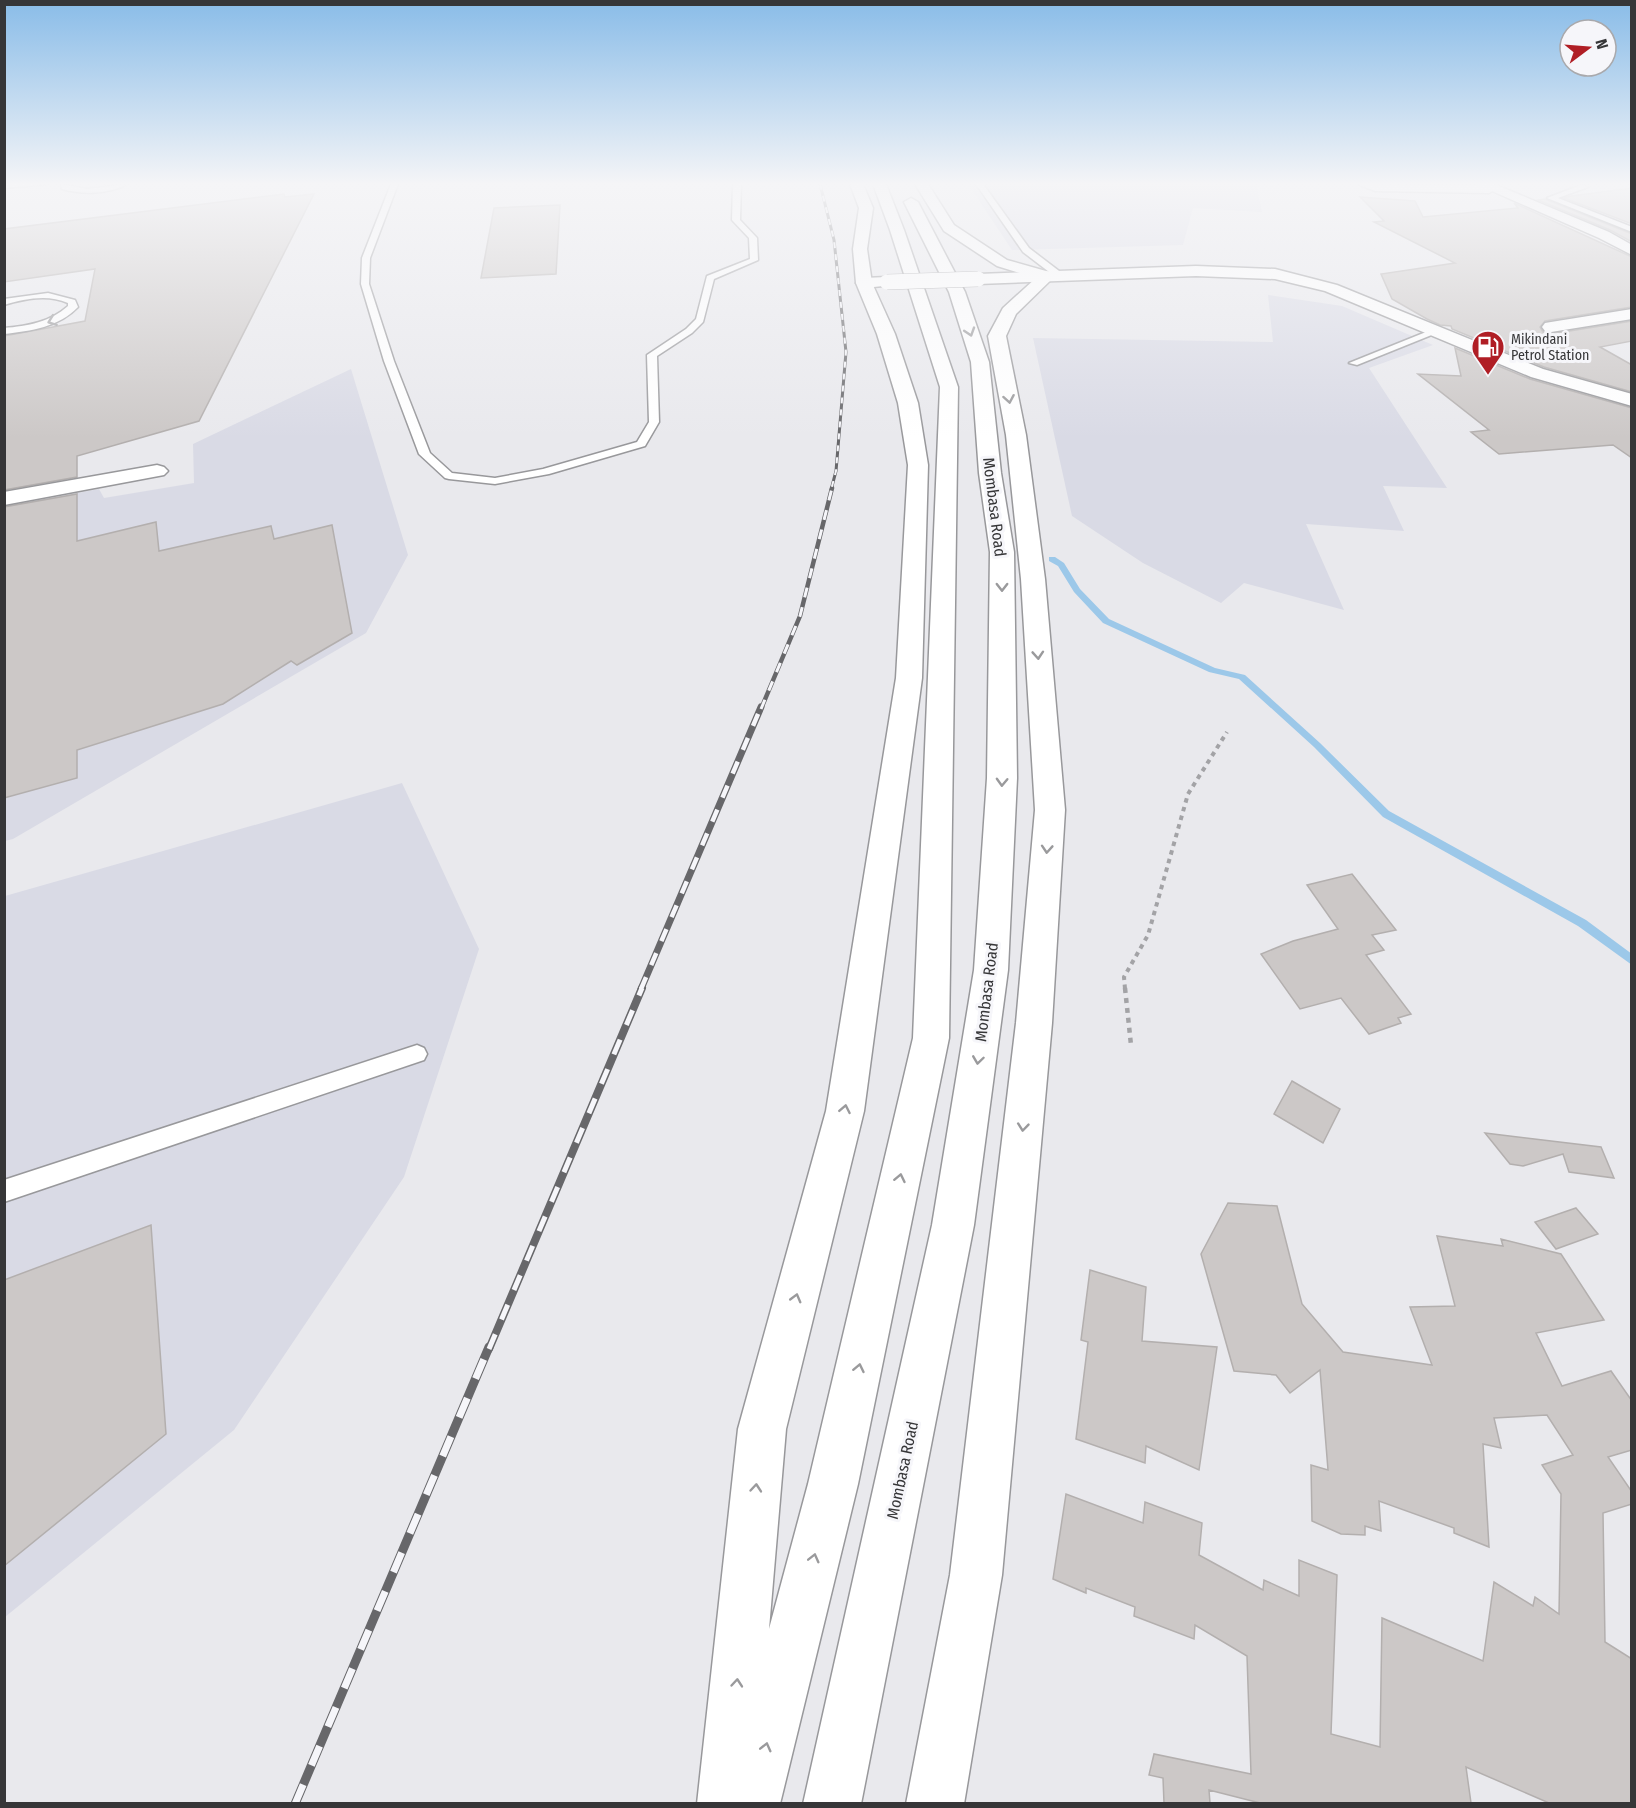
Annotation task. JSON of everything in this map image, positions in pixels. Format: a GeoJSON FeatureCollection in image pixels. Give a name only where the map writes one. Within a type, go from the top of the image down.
{"type":"FeatureCollection","features":[{"type":"Feature","properties":{"kind":"main road"},"geometry":{"type":"LineString","coordinates":[[726,1803],[762,1429],[845,1111],[909,678],[918,465],[908,403],[886,334],[875,282],[869,268]]}},
{"type":"Feature","properties":{"kind":"main road"},"geometry":{"type":"LineString","coordinates":[[751,1803],[833,1484],[931,1038],[949,387],[910,268]]}},
{"type":"Feature","properties":{"kind":"main road","name":"Mombasa Road"},"geometry":{"type":"LineString","coordinates":[[832,1803],[953,1225],[991,970],[1002,778],[1002,552],[990,473],[980,362],[957,292],[945,268]]}},
{"type":"Feature","properties":{"kind":"main road"},"geometry":{"type":"LineString","coordinates":[[1026,268],[1054,276]]}},
{"type":"Feature","properties":{"kind":"main road"},"geometry":{"type":"LineString","coordinates":[[875,282],[1196,271],[1275,274],[1331,288],[1537,373],[1630,400]]}},
{"type":"Feature","properties":{"kind":"main road"},"geometry":{"type":"LineString","coordinates":[[936,1803],[976,1575],[1034,1023],[1050,810],[1031,568],[1016,435],[998,336],[1009,312],[1054,276]]}},
{"type":"Feature","properties":{"kind":"main road"},"geometry":{"type":"LineString","coordinates":[[1551,327],[1632,315]]}},
{"type":"Feature","properties":{"kind":"main road"},"geometry":{"type":"LineString","coordinates":[[4,499],[157,471]]}},
{"type":"Feature","properties":{"kind":"lane"},"geometry":{"type":"LineString","coordinates":[[366,268],[365,284],[389,361],[425,454],[449,476],[495,481],[545,472],[641,444],[654,422],[652,355],[689,331],[700,320],[710,278],[734,268]]}},
{"type":"Feature","properties":{"kind":"lane"},"geometry":{"type":"LineString","coordinates":[[1046,268],[1054,276]]}},
{"type":"Feature","properties":{"kind":"lane"},"geometry":{"type":"LineString","coordinates":[[4,302],[24,297],[55,296],[72,302],[73,307],[64,316],[51,322],[4,331]]}},
{"type":"Feature","properties":{"kind":"lane"},"geometry":{"type":"LineString","coordinates":[[1354,363],[1434,332]]}},
{"type":"Feature","properties":{"kind":"lane"},"geometry":{"type":"LineString","coordinates":[[4,1191],[417,1054]]}},
{"type":"Feature","properties":{"kind":"path"},"geometry":{"type":"LineString","coordinates":[[1131,1045],[1124,976],[1148,935],[1188,794],[1227,732]]}},
{"type":"Feature","properties":{"kind":"shaded area"},"geometry":{"type":"Polygon","coordinates":[[[1268,295],[1342,306],[1433,345],[1369,368],[1447,488],[1383,486],[1404,531],[1306,524],[1344,610],[1244,583],[1221,603],[1143,563],[1072,516],[1033,338],[1273,342],[1268,295]]]}},
{"type":"Feature","properties":{"kind":"shaded area"},"geometry":{"type":"Polygon","coordinates":[[[351,369],[408,555],[366,633],[13,839],[5,841],[5,506],[99,489],[104,498],[194,483],[193,444],[351,369]]]}},
{"type":"Feature","properties":{"kind":"shaded area"},"geometry":{"type":"Polygon","coordinates":[[[402,783],[479,949],[404,1177],[234,1430],[5,1617],[5,896],[402,783]]]}},
{"type":"Feature","properties":{"kind":"building"},"geometry":{"type":"Polygon","coordinates":[[[4,268],[276,268],[199,421],[77,456],[77,477],[4,490],[4,336],[85,321],[95,269],[4,282],[4,268]]]}},
{"type":"Feature","properties":{"kind":"building"},"geometry":{"type":"Polygon","coordinates":[[[483,268],[556,268],[556,274],[481,278],[483,268]]]}},
{"type":"Feature","properties":{"kind":"building"},"geometry":{"type":"Polygon","coordinates":[[[1419,268],[1632,268],[1632,307],[1545,321],[1540,327],[1543,332],[1551,334],[1632,321],[1632,341],[1600,347],[1632,365],[1632,392],[1544,367],[1452,329],[1451,326],[1440,325],[1427,319],[1392,299],[1381,274],[1419,268]]]}},
{"type":"Feature","properties":{"kind":"building"},"geometry":{"type":"Polygon","coordinates":[[[1455,348],[1530,379],[1632,408],[1632,458],[1613,445],[1499,454],[1471,432],[1489,430],[1418,374],[1461,376],[1455,348]]]}},
{"type":"Feature","properties":{"kind":"building"},"geometry":{"type":"Polygon","coordinates":[[[77,494],[77,541],[156,522],[159,551],[271,526],[274,539],[332,525],[352,633],[297,665],[291,661],[223,704],[77,750],[77,778],[4,798],[4,507],[77,494]]]}},
{"type":"Feature","properties":{"kind":"building"},"geometry":{"type":"Polygon","coordinates":[[[1352,874],[1396,930],[1372,935],[1384,950],[1366,955],[1411,1014],[1398,1018],[1401,1023],[1369,1034],[1341,998],[1300,1009],[1261,954],[1293,941],[1338,929],[1307,885],[1352,874]]]}},
{"type":"Feature","properties":{"kind":"building"},"geometry":{"type":"Polygon","coordinates":[[[1292,1081],[1340,1109],[1323,1143],[1274,1114],[1292,1081]]]}},
{"type":"Feature","properties":{"kind":"building"},"geometry":{"type":"Polygon","coordinates":[[[1485,1133],[1601,1147],[1614,1178],[1569,1172],[1563,1154],[1523,1166],[1510,1164],[1485,1133]]]}},
{"type":"Feature","properties":{"kind":"building"},"geometry":{"type":"Polygon","coordinates":[[[1228,1203],[1277,1206],[1302,1304],[1343,1352],[1432,1365],[1410,1307],[1455,1306],[1437,1236],[1503,1246],[1501,1239],[1561,1254],[1604,1320],[1536,1333],[1562,1386],[1611,1371],[1632,1401],[1632,1450],[1608,1457],[1632,1492],[1632,1504],[1603,1513],[1605,1642],[1632,1659],[1632,1803],[1549,1803],[1466,1767],[1471,1803],[1260,1803],[1209,1790],[1210,1803],[1164,1803],[1163,1778],[1149,1775],[1154,1754],[1251,1774],[1247,1656],[1195,1625],[1194,1639],[1134,1616],[1135,1607],[1086,1588],[1086,1593],[1053,1579],[1066,1494],[1143,1523],[1145,1502],[1202,1523],[1199,1555],[1263,1590],[1264,1580],[1299,1596],[1299,1560],[1337,1575],[1331,1734],[1380,1747],[1382,1618],[1483,1661],[1494,1582],[1533,1606],[1535,1597],[1559,1614],[1561,1494],[1542,1465],[1573,1455],[1547,1415],[1494,1418],[1501,1448],[1483,1444],[1489,1547],[1454,1533],[1454,1528],[1379,1501],[1381,1531],[1365,1526],[1365,1535],[1341,1534],[1312,1521],[1311,1465],[1328,1470],[1320,1370],[1290,1393],[1276,1375],[1234,1371],[1201,1254],[1228,1203]]]}},
{"type":"Feature","properties":{"kind":"building"},"geometry":{"type":"Polygon","coordinates":[[[1576,1208],[1598,1234],[1556,1249],[1535,1222],[1576,1208]]]}},
{"type":"Feature","properties":{"kind":"building"},"geometry":{"type":"Polygon","coordinates":[[[151,1225],[166,1434],[4,1566],[4,1280],[151,1225]]]}},
{"type":"Feature","properties":{"kind":"building"},"geometry":{"type":"Polygon","coordinates":[[[1090,1270],[1146,1287],[1142,1341],[1217,1347],[1199,1470],[1146,1446],[1145,1463],[1076,1439],[1088,1342],[1081,1340],[1090,1270]]]}},
{"type":"Feature","properties":{"kind":"waterway"},"geometry":{"type":"LineString","coordinates":[[1052,559],[1061,565],[1077,590],[1106,621],[1212,670],[1242,677],[1317,745],[1386,814],[1582,923],[1632,961]]}},
{"type":"Feature","properties":{"kind":"railway"},"geometry":{"type":"LineString","coordinates":[[831,490],[836,471],[846,352],[837,268]]}},
{"type":"Feature","properties":{"kind":"railway"},"geometry":{"type":"LineString","coordinates":[[761,709],[800,616],[832,488]]}},
{"type":"Feature","properties":{"kind":"railway"},"geometry":{"type":"LineString","coordinates":[[641,989],[761,707]]}},
{"type":"Feature","properties":{"kind":"railway"},"geometry":{"type":"LineString","coordinates":[[489,1349],[642,988]]}},
{"type":"Feature","properties":{"kind":"railway"},"geometry":{"type":"LineString","coordinates":[[295,1804],[489,1347]]}},
{"type":"Feature","properties":{"kind":"place","name":"Mikindani Petrol Station"},"geometry":{"type":"Point","coordinates":[1488,376]}}]}
